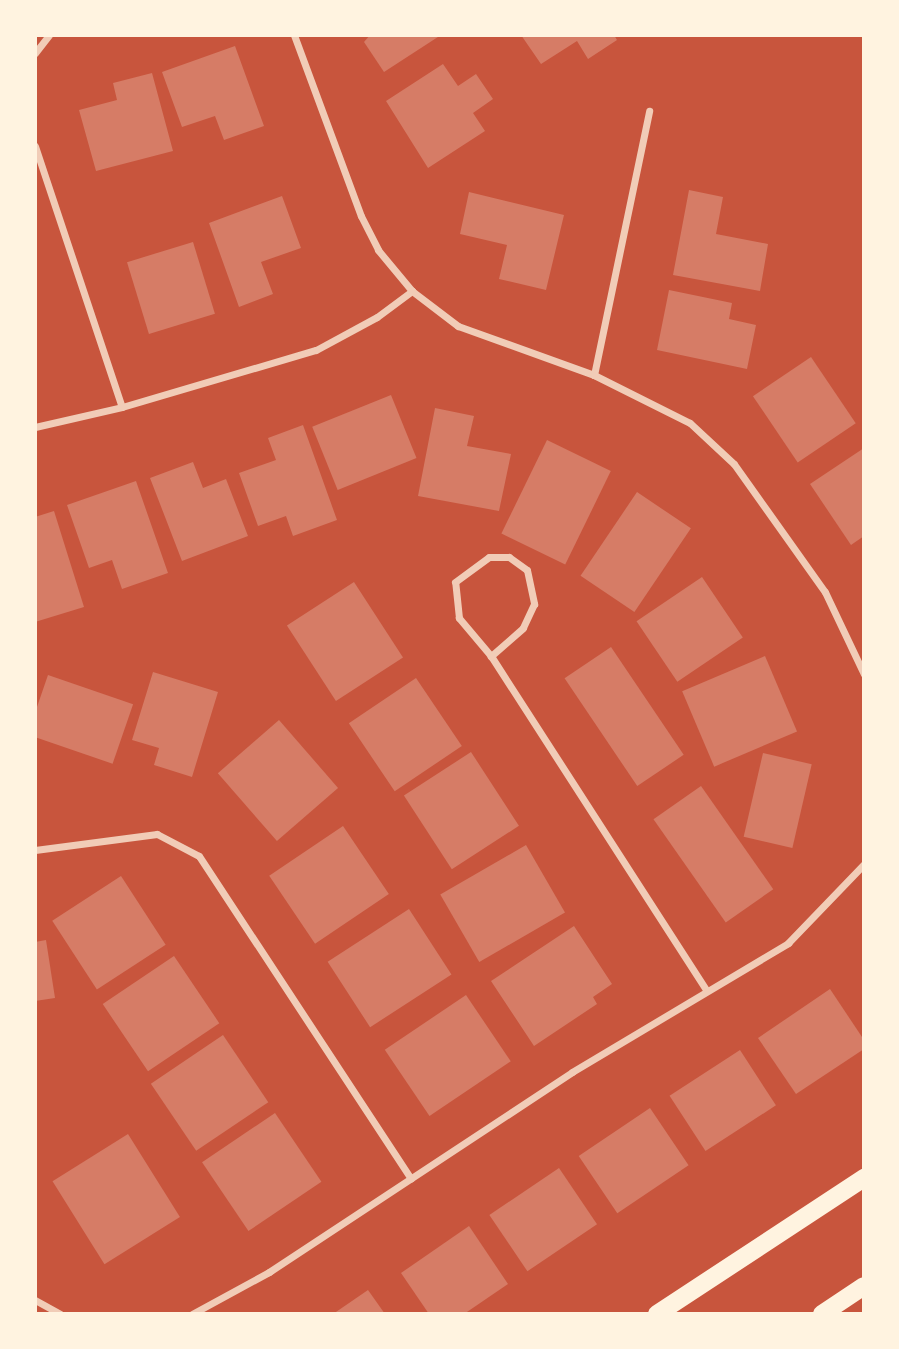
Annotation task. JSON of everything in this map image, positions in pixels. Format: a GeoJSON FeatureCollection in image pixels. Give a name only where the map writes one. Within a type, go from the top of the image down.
{"type":"FeatureCollection","features":[{"type":"Feature","properties":{"kind":"main road"},"geometry":{"type":"LineString","coordinates":[[657,1314],[864,1178]]}},
{"type":"Feature","properties":{"kind":"main road"},"geometry":{"type":"LineString","coordinates":[[821,1314],[864,1286]]}},
{"type":"Feature","properties":{"kind":"street"},"geometry":{"type":"LineString","coordinates":[[35,53],[49,35]]}},
{"type":"Feature","properties":{"kind":"street"},"geometry":{"type":"LineString","coordinates":[[294,35],[360,216],[378,250],[412,291],[458,326],[594,375],[690,423],[734,464],[825,592],[864,674]]}},
{"type":"Feature","properties":{"kind":"street"},"geometry":{"type":"LineString","coordinates":[[594,375],[649,111]]}},
{"type":"Feature","properties":{"kind":"street"},"geometry":{"type":"LineString","coordinates":[[35,146],[122,407]]}},
{"type":"Feature","properties":{"kind":"street"},"geometry":{"type":"LineString","coordinates":[[35,427],[122,407],[316,349],[368,323],[412,291]]}},
{"type":"Feature","properties":{"kind":"street"},"geometry":{"type":"LineString","coordinates":[[491,656],[523,628],[534,604],[527,570],[509,557],[489,557],[455,582],[459,618],[491,656],[706,989]]}},
{"type":"Feature","properties":{"kind":"street"},"geometry":{"type":"LineString","coordinates":[[35,850],[157,834],[199,856],[411,1179]]}},
{"type":"Feature","properties":{"kind":"street"},"geometry":{"type":"LineString","coordinates":[[192,1314],[269,1272],[706,989],[788,943],[864,864]]}},
{"type":"Feature","properties":{"kind":"street"},"geometry":{"type":"LineString","coordinates":[[35,1300],[60,1314]]}},
{"type":"Feature","properties":{"kind":"building"},"geometry":{"type":"Polygon","coordinates":[[[370,35],[441,35],[384,72],[364,42],[370,35]]]}},
{"type":"Feature","properties":{"kind":"building"},"geometry":{"type":"Polygon","coordinates":[[[521,35],[614,35],[617,40],[588,59],[577,41],[541,64],[521,35]]]}},
{"type":"Feature","properties":{"kind":"building"},"geometry":{"type":"Polygon","coordinates":[[[235,46],[264,126],[224,140],[215,116],[182,127],[162,72],[235,46]]]}},
{"type":"Feature","properties":{"kind":"building"},"geometry":{"type":"Polygon","coordinates":[[[443,64],[458,86],[476,74],[493,99],[473,113],[485,131],[428,168],[386,101],[443,64]]]}},
{"type":"Feature","properties":{"kind":"building"},"geometry":{"type":"Polygon","coordinates":[[[152,73],[173,151],[96,171],[79,110],[117,100],[113,83],[152,73]]]}},
{"type":"Feature","properties":{"kind":"building"},"geometry":{"type":"Polygon","coordinates":[[[689,190],[723,197],[716,234],[768,244],[760,291],[673,275],[689,190]]]}},
{"type":"Feature","properties":{"kind":"building"},"geometry":{"type":"Polygon","coordinates":[[[469,192],[564,215],[546,290],[499,279],[507,245],[460,234],[469,192]]]}},
{"type":"Feature","properties":{"kind":"building"},"geometry":{"type":"Polygon","coordinates":[[[282,196],[301,248],[261,262],[273,294],[239,307],[209,223],[282,196]]]}},
{"type":"Feature","properties":{"kind":"building"},"geometry":{"type":"Polygon","coordinates":[[[193,242],[215,314],[149,334],[127,262],[193,242]]]}},
{"type":"Feature","properties":{"kind":"building"},"geometry":{"type":"Polygon","coordinates":[[[669,290],[732,303],[729,319],[756,325],[747,369],[657,350],[669,290]]]}},
{"type":"Feature","properties":{"kind":"building"},"geometry":{"type":"Polygon","coordinates":[[[811,357],[856,423],[798,462],[753,396],[811,357]]]}},
{"type":"Feature","properties":{"kind":"building"},"geometry":{"type":"Polygon","coordinates":[[[391,395],[416,458],[338,490],[312,427],[391,395]]]}},
{"type":"Feature","properties":{"kind":"building"},"geometry":{"type":"Polygon","coordinates":[[[435,408],[474,416],[467,446],[511,454],[499,511],[418,496],[435,408]]]}},
{"type":"Feature","properties":{"kind":"building"},"geometry":{"type":"Polygon","coordinates":[[[303,425],[337,520],[293,536],[286,516],[258,526],[239,473],[276,460],[268,438],[303,425]]]}},
{"type":"Feature","properties":{"kind":"building"},"geometry":{"type":"Polygon","coordinates":[[[547,440],[611,471],[565,565],[501,533],[547,440]]]}},
{"type":"Feature","properties":{"kind":"building"},"geometry":{"type":"Polygon","coordinates":[[[864,448],[864,536],[851,545],[810,484],[864,448]]]}},
{"type":"Feature","properties":{"kind":"building"},"geometry":{"type":"Polygon","coordinates":[[[193,462],[203,488],[226,479],[248,536],[182,561],[150,478],[193,462]]]}},
{"type":"Feature","properties":{"kind":"building"},"geometry":{"type":"Polygon","coordinates":[[[136,481],[168,573],[122,589],[112,560],[89,568],[67,505],[136,481]]]}},
{"type":"Feature","properties":{"kind":"building"},"geometry":{"type":"Polygon","coordinates":[[[637,492],[691,528],[634,612],[581,576],[637,492]]]}},
{"type":"Feature","properties":{"kind":"building"},"geometry":{"type":"Polygon","coordinates":[[[54,511],[84,607],[35,622],[35,517],[54,511]]]}},
{"type":"Feature","properties":{"kind":"building"},"geometry":{"type":"Polygon","coordinates":[[[702,577],[743,638],[677,682],[637,621],[702,577]]]}},
{"type":"Feature","properties":{"kind":"building"},"geometry":{"type":"Polygon","coordinates":[[[354,582],[403,657],[336,701],[287,626],[354,582]]]}},
{"type":"Feature","properties":{"kind":"building"},"geometry":{"type":"Polygon","coordinates":[[[611,647],[684,755],[637,786],[565,678],[611,647]]]}},
{"type":"Feature","properties":{"kind":"building"},"geometry":{"type":"Polygon","coordinates":[[[765,656],[797,731],[714,767],[682,691],[765,656]]]}},
{"type":"Feature","properties":{"kind":"building"},"geometry":{"type":"Polygon","coordinates":[[[153,672],[218,692],[192,777],[154,765],[159,748],[132,740],[153,672]]]}},
{"type":"Feature","properties":{"kind":"building"},"geometry":{"type":"Polygon","coordinates":[[[48,675],[133,704],[113,764],[35,737],[35,713],[48,675]]]}},
{"type":"Feature","properties":{"kind":"building"},"geometry":{"type":"Polygon","coordinates":[[[416,678],[462,746],[395,791],[349,723],[416,678]]]}},
{"type":"Feature","properties":{"kind":"building"},"geometry":{"type":"Polygon","coordinates":[[[279,720],[338,788],[277,841],[218,773],[279,720]]]}},
{"type":"Feature","properties":{"kind":"building"},"geometry":{"type":"Polygon","coordinates":[[[471,752],[519,826],[452,869],[404,796],[471,752]]]}},
{"type":"Feature","properties":{"kind":"building"},"geometry":{"type":"Polygon","coordinates":[[[763,753],[812,764],[792,848],[744,837],[763,753]]]}},
{"type":"Feature","properties":{"kind":"building"},"geometry":{"type":"Polygon","coordinates":[[[701,786],[773,889],[726,922],[653,819],[701,786]]]}},
{"type":"Feature","properties":{"kind":"building"},"geometry":{"type":"Polygon","coordinates":[[[343,826],[389,894],[315,944],[269,876],[343,826]]]}},
{"type":"Feature","properties":{"kind":"building"},"geometry":{"type":"Polygon","coordinates":[[[526,845],[565,913],[479,962],[440,894],[526,845]]]}},
{"type":"Feature","properties":{"kind":"building"},"geometry":{"type":"Polygon","coordinates":[[[121,876],[166,945],[97,989],[52,921],[121,876]]]}},
{"type":"Feature","properties":{"kind":"building"},"geometry":{"type":"Polygon","coordinates":[[[409,909],[451,974],[370,1027],[328,962],[409,909]]]}},
{"type":"Feature","properties":{"kind":"building"},"geometry":{"type":"Polygon","coordinates":[[[574,926],[612,984],[593,997],[597,1004],[534,1046],[491,981],[574,926]]]}},
{"type":"Feature","properties":{"kind":"building"},"geometry":{"type":"Polygon","coordinates":[[[46,940],[55,998],[35,1001],[35,942],[46,940]]]}},
{"type":"Feature","properties":{"kind":"building"},"geometry":{"type":"Polygon","coordinates":[[[174,956],[219,1023],[148,1071],[103,1004],[174,956]]]}},
{"type":"Feature","properties":{"kind":"building"},"geometry":{"type":"Polygon","coordinates":[[[830,989],[864,1040],[864,1049],[796,1094],[758,1038],[830,989]]]}},
{"type":"Feature","properties":{"kind":"building"},"geometry":{"type":"Polygon","coordinates":[[[466,995],[511,1061],[429,1116],[385,1050],[466,995]]]}},
{"type":"Feature","properties":{"kind":"building"},"geometry":{"type":"Polygon","coordinates":[[[223,1035],[268,1102],[196,1151],[151,1084],[223,1035]]]}},
{"type":"Feature","properties":{"kind":"building"},"geometry":{"type":"Polygon","coordinates":[[[740,1050],[776,1105],[705,1151],[670,1096],[740,1050]]]}},
{"type":"Feature","properties":{"kind":"building"},"geometry":{"type":"Polygon","coordinates":[[[650,1108],[689,1165],[617,1213],[579,1156],[650,1108]]]}},
{"type":"Feature","properties":{"kind":"building"},"geometry":{"type":"Polygon","coordinates":[[[275,1113],[321,1182],[248,1231],[202,1162],[275,1113]]]}},
{"type":"Feature","properties":{"kind":"building"},"geometry":{"type":"Polygon","coordinates":[[[128,1134],[180,1217],[104,1264],[53,1181],[128,1134]]]}},
{"type":"Feature","properties":{"kind":"building"},"geometry":{"type":"Polygon","coordinates":[[[559,1168],[597,1224],[527,1271],[489,1215],[559,1168]]]}},
{"type":"Feature","properties":{"kind":"building"},"geometry":{"type":"Polygon","coordinates":[[[469,1226],[508,1284],[464,1314],[429,1314],[401,1273],[469,1226]]]}},
{"type":"Feature","properties":{"kind":"building"},"geometry":{"type":"Polygon","coordinates":[[[368,1290],[385,1314],[333,1314],[368,1290]]]}}]}
